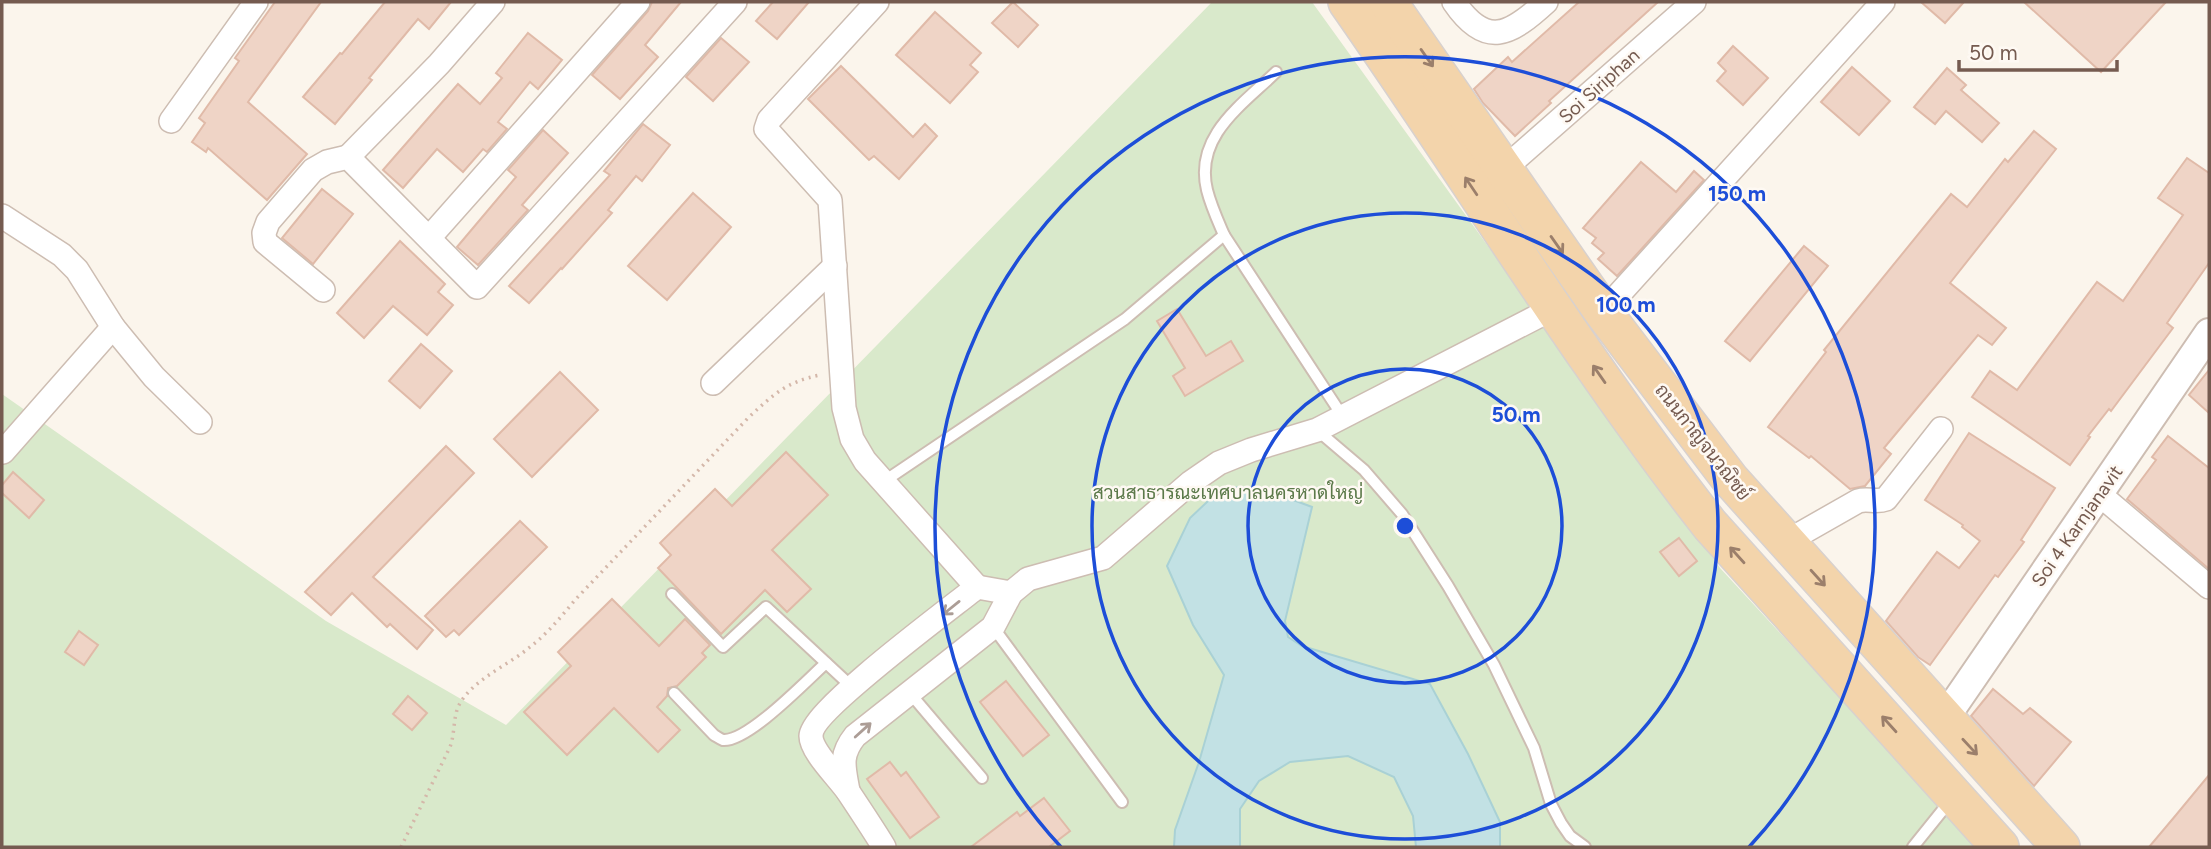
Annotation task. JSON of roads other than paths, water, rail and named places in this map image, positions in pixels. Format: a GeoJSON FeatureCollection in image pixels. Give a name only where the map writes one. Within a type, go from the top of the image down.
{"type":"FeatureCollection","features":[{"type":"Feature","properties":{"kind":"main road"},"geometry":{"type":"LineString","coordinates":[[1347,2],[1653,452],[1710,525],[2000,847]]}},
{"type":"Feature","properties":{"kind":"main road","name":"ถนนกาญจนวณิชย์"},"geometry":{"type":"LineString","coordinates":[[1388,2],[1603,312],[1730,479],[2062,847]]}},
{"type":"Feature","properties":{"kind":"street"},"geometry":{"type":"LineString","coordinates":[[323,290],[265,242],[264,233],[268,222],[313,170],[327,162],[348,157],[439,64],[494,2]]}},
{"type":"Feature","properties":{"kind":"street"},"geometry":{"type":"LineString","coordinates":[[429,239],[638,2]]}},
{"type":"Feature","properties":{"kind":"street"},"geometry":{"type":"LineString","coordinates":[[348,157],[477,287],[735,2]]}},
{"type":"Feature","properties":{"kind":"street"},"geometry":{"type":"LineString","coordinates":[[877,2],[769,120],[766,128],[830,200],[840,372],[844,408],[852,439],[865,461],[977,587],[1012,593]]}},
{"type":"Feature","properties":{"kind":"street"},"geometry":{"type":"LineString","coordinates":[[1454,2],[1473,25],[1484,31],[1496,32],[1509,30],[1546,2]]}},
{"type":"Feature","properties":{"kind":"street","name":"Soi Siriphan"},"geometry":{"type":"LineString","coordinates":[[1504,169],[1693,2]]}},
{"type":"Feature","properties":{"kind":"street"},"geometry":{"type":"LineString","coordinates":[[1603,312],[1883,2]]}},
{"type":"Feature","properties":{"kind":"street"},"geometry":{"type":"LineString","coordinates":[[171,121],[253,3]]}},
{"type":"Feature","properties":{"kind":"street"},"geometry":{"type":"LineString","coordinates":[[2,216],[62,255],[72,265],[113,327],[154,377],[200,422]]}},
{"type":"Feature","properties":{"kind":"street"},"geometry":{"type":"LineString","coordinates":[[713,383],[835,266]]}},
{"type":"Feature","properties":{"kind":"street"},"geometry":{"type":"LineString","coordinates":[[848,791],[844,759],[847,746],[865,727],[993,627],[1012,593],[1028,579],[1103,558],[1190,483],[1219,463],[1236,455],[1317,430],[1554,308]]}},
{"type":"Feature","properties":{"kind":"street"},"geometry":{"type":"LineString","coordinates":[[3,452],[113,327]]}},
{"type":"Feature","properties":{"kind":"street","name":"Soi 4 Karnjanavit"},"geometry":{"type":"LineString","coordinates":[[1944,719],[2208,339]]}},
{"type":"Feature","properties":{"kind":"street"},"geometry":{"type":"LineString","coordinates":[[1786,542],[1858,502],[1878,502],[1886,499],[1941,429]]}},
{"type":"Feature","properties":{"kind":"street"},"geometry":{"type":"LineString","coordinates":[[2099,494],[2209,587]]}},
{"type":"Feature","properties":{"kind":"street"},"geometry":{"type":"LineString","coordinates":[[884,847],[848,791],[814,747],[811,733],[814,724],[852,687],[977,587]]}},
{"type":"Feature","properties":{"kind":"lane"},"geometry":{"type":"LineString","coordinates":[[1276,72],[1222,124],[1208,148],[1206,187],[1224,235],[1343,417]]}},
{"type":"Feature","properties":{"kind":"lane"},"geometry":{"type":"LineString","coordinates":[[884,482],[1125,318],[1224,235]]}},
{"type":"Feature","properties":{"kind":"lane"},"geometry":{"type":"LineString","coordinates":[[1317,430],[1375,481],[1394,502],[1415,534],[1494,665],[1534,748],[1551,804],[1570,836],[1585,847]]}},
{"type":"Feature","properties":{"kind":"lane"},"geometry":{"type":"LineString","coordinates":[[672,594],[723,647],[766,607],[852,687]]}},
{"type":"Feature","properties":{"kind":"lane"},"geometry":{"type":"LineString","coordinates":[[993,627],[1122,802]]}},
{"type":"Feature","properties":{"kind":"lane"},"geometry":{"type":"LineString","coordinates":[[674,693],[714,735],[727,739],[766,718],[826,663]]}},
{"type":"Feature","properties":{"kind":"lane"},"geometry":{"type":"LineString","coordinates":[[909,692],[982,778]]}},
{"type":"Feature","properties":{"kind":"lane"},"geometry":{"type":"LineString","coordinates":[[1913,847],[1954,796]]}},
{"type":"Feature","properties":{"kind":"water"},"geometry":{"type":"Polygon","coordinates":[[[1223,487],[1261,488],[1312,507],[1285,621],[1288,637],[1302,646],[1430,684],[1468,754],[1500,822],[1500,847],[1416,847],[1413,816],[1394,777],[1348,756],[1290,762],[1259,781],[1240,809],[1240,847],[1174,847],[1175,830],[1199,762],[1224,675],[1193,625],[1167,566],[1190,518],[1223,487]]]}},
{"type":"Feature","properties":{"kind":"park label","name":"สวนสาธารณะเทศบาลนครหาดใหญ่"},"geometry":{"type":"Point","coordinates":[1228,492]}}]}
